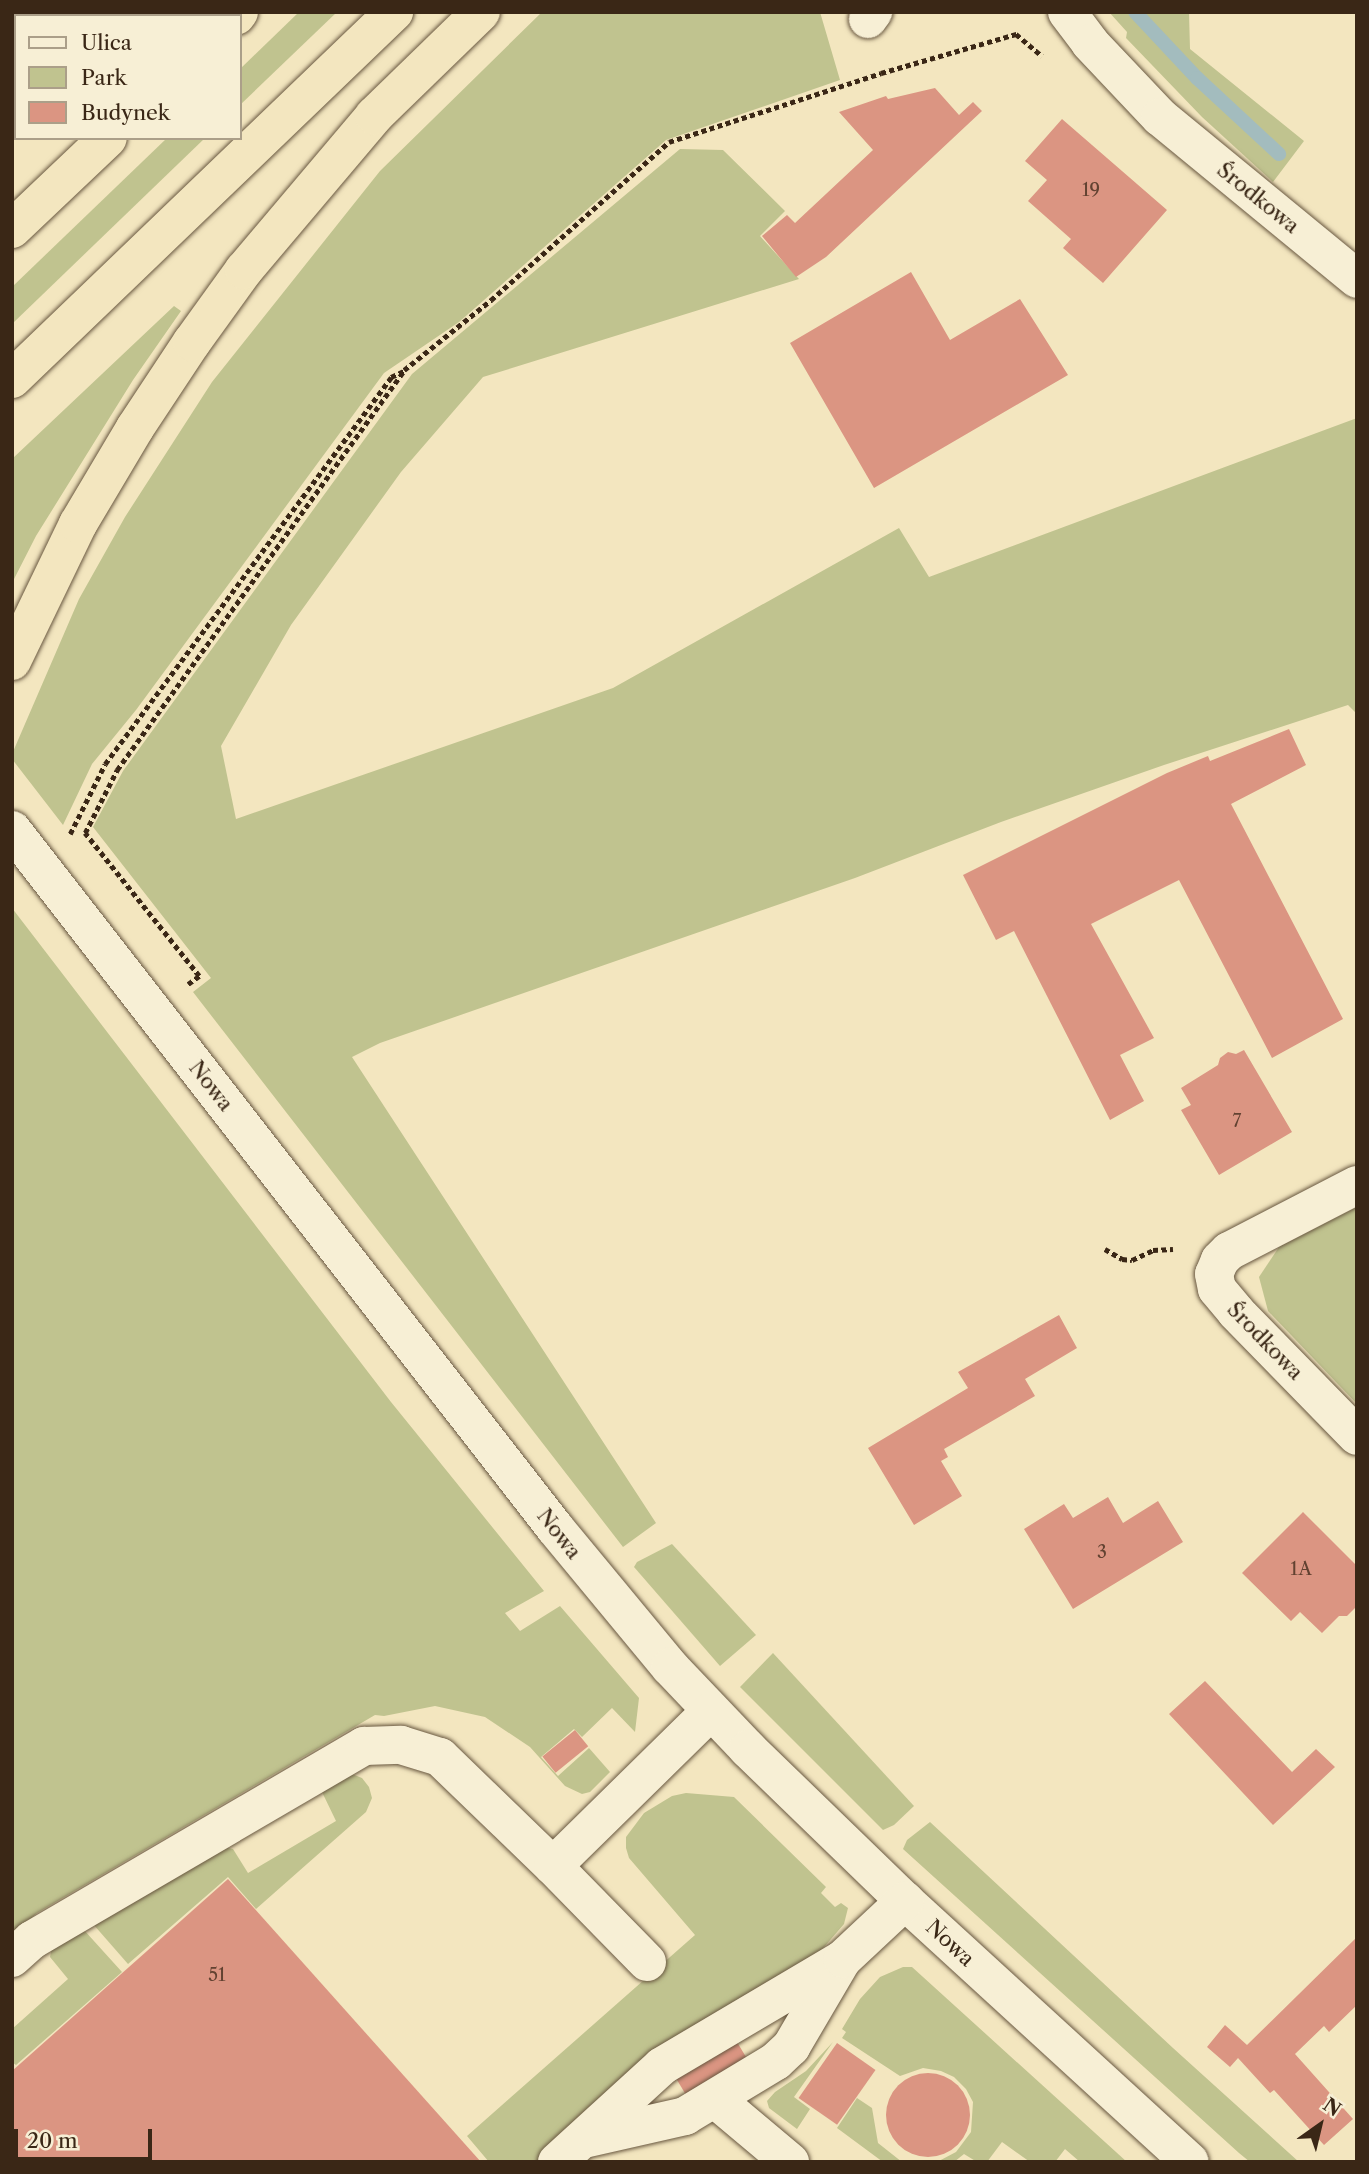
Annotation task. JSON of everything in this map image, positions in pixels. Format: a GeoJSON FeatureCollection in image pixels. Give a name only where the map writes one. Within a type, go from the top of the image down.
{"type":"FeatureCollection","features":[{"type":"Feature","properties":{"kind":"highway"},"geometry":{"type":"LineString","coordinates":[[12,379],[394,12]]}},
{"type":"Feature","properties":{"kind":"highway"},"geometry":{"type":"LineString","coordinates":[[12,661],[78,524],[135,428],[199,331],[244,270],[374,116],[481,12]]}},
{"type":"Feature","properties":{"kind":"highway"},"geometry":{"type":"LineString","coordinates":[[12,229],[106,140]]}},
{"type":"Feature","properties":{"kind":"highway"},"geometry":{"type":"LineString","coordinates":[[12,214],[69,175]]}},
{"type":"Feature","properties":{"kind":"street","name":"Środkowa"},"geometry":{"type":"LineString","coordinates":[[1067,12],[1106,61],[1160,117],[1357,279]]}},
{"type":"Feature","properties":{"kind":"street","name":"Nowa"},"geometry":{"type":"LineString","coordinates":[[12,830],[577,1556],[711,1711],[905,1901],[1190,2162]]}},
{"type":"Feature","properties":{"kind":"street","name":"Środkowa"},"geometry":{"type":"LineString","coordinates":[[1357,1185],[1229,1251],[1220,1260],[1214,1274],[1217,1289],[1236,1312],[1357,1436]]}},
{"type":"Feature","properties":{"kind":"street"},"geometry":{"type":"LineString","coordinates":[[553,1866],[711,1711]]}},
{"type":"Feature","properties":{"kind":"street"},"geometry":{"type":"LineString","coordinates":[[12,1958],[32,1940],[364,1746],[401,1745],[440,1757],[647,1962]]}},
{"type":"Feature","properties":{"kind":"street"},"geometry":{"type":"LineString","coordinates":[[569,2150],[662,2066],[843,1959],[905,1901]]}},
{"type":"Feature","properties":{"kind":"street"},"geometry":{"type":"LineString","coordinates":[[569,2150],[685,2116],[776,2061],[791,2047],[843,1959]]}},
{"type":"Feature","properties":{"kind":"street"},"geometry":{"type":"LineString","coordinates":[[715,2099],[790,2162]]}},
{"type":"Feature","properties":{"kind":"path"},"geometry":{"type":"LineString","coordinates":[[70,834],[105,764],[391,377],[404,370],[491,300],[668,142],[881,73],[1016,34],[1046,59]]}},
{"type":"Feature","properties":{"kind":"path"},"geometry":{"type":"LineString","coordinates":[[181,988],[199,976],[85,833],[117,770],[404,370]]}},
{"type":"Feature","properties":{"kind":"path"},"geometry":{"type":"LineString","coordinates":[[1105,1249],[1122,1259],[1132,1260],[1153,1250],[1174,1249]]}},
{"type":"Feature","properties":{"kind":"green space"},"geometry":{"type":"Polygon","coordinates":[[[299,12],[337,12],[242,103],[242,67],[299,12]]]}},
{"type":"Feature","properties":{"kind":"green space"},"geometry":{"type":"Polygon","coordinates":[[[542,12],[820,12],[840,80],[666,140],[459,322],[384,373],[136,710],[92,764],[63,825],[12,759],[12,754],[79,599],[125,517],[212,382],[380,171],[542,12]]]}},
{"type":"Feature","properties":{"kind":"green space"},"geometry":{"type":"Polygon","coordinates":[[[1109,12],[1189,12],[1190,49],[1304,141],[1273,182],[1202,117],[1126,38],[1127,32],[1109,12]]]}},
{"type":"Feature","properties":{"kind":"green space"},"geometry":{"type":"Polygon","coordinates":[[[165,140],[203,140],[12,324],[12,287],[165,140]]]}},
{"type":"Feature","properties":{"kind":"green space"},"geometry":{"type":"Polygon","coordinates":[[[680,149],[723,150],[785,211],[760,236],[799,279],[483,377],[401,472],[291,625],[221,746],[236,819],[613,688],[899,528],[929,577],[1357,418],[1357,714],[1348,705],[1164,765],[1001,822],[855,878],[380,1043],[352,1057],[656,1523],[623,1547],[193,992],[211,978],[93,827],[123,771],[412,374],[680,149]]]}},
{"type":"Feature","properties":{"kind":"green space"},"geometry":{"type":"Polygon","coordinates":[[[174,306],[181,311],[133,380],[36,536],[12,583],[12,459],[174,306]]]}},
{"type":"Feature","properties":{"kind":"green space"},"geometry":{"type":"Polygon","coordinates":[[[12,908],[391,1402],[544,1591],[505,1613],[520,1631],[560,1606],[639,1698],[635,1732],[612,1708],[582,1737],[574,1729],[541,1757],[558,1776],[589,1748],[610,1772],[590,1792],[582,1794],[565,1786],[530,1747],[485,1717],[435,1706],[384,1716],[375,1715],[37,1913],[12,1936],[12,908]]]}},
{"type":"Feature","properties":{"kind":"green space"},"geometry":{"type":"Polygon","coordinates":[[[1357,1207],[1357,1404],[1268,1311],[1259,1277],[1279,1247],[1357,1207]]]}},
{"type":"Feature","properties":{"kind":"green space"},"geometry":{"type":"Polygon","coordinates":[[[672,1544],[756,1635],[720,1666],[634,1567],[637,1562],[672,1544]]]}},
{"type":"Feature","properties":{"kind":"green space"},"geometry":{"type":"Polygon","coordinates":[[[773,1653],[914,1806],[894,1825],[883,1830],[740,1687],[773,1653]]]}},
{"type":"Feature","properties":{"kind":"green space"},"geometry":{"type":"Polygon","coordinates":[[[352,1774],[362,1778],[369,1787],[372,1798],[366,1812],[256,1909],[228,1877],[128,1964],[93,1924],[223,1847],[233,1849],[248,1873],[336,1821],[322,1792],[352,1774]]]}},
{"type":"Feature","properties":{"kind":"green space"},"geometry":{"type":"Polygon","coordinates":[[[686,1793],[734,1797],[826,1887],[821,1893],[835,1907],[841,1903],[848,1908],[844,1924],[818,1954],[539,2162],[489,2162],[467,2136],[695,1935],[629,1858],[626,1848],[626,1837],[644,1813],[672,1796],[686,1793]]]}},
{"type":"Feature","properties":{"kind":"green space"},"geometry":{"type":"Polygon","coordinates":[[[930,1822],[1299,2162],[1250,2162],[903,1849],[907,1840],[930,1822]]]}},
{"type":"Feature","properties":{"kind":"green space"},"geometry":{"type":"Polygon","coordinates":[[[84,1930],[122,1972],[16,2065],[12,2062],[12,2029],[68,1979],[50,1957],[52,1947],[84,1930]]]}},
{"type":"Feature","properties":{"kind":"green space"},"geometry":{"type":"Polygon","coordinates":[[[903,1967],[912,1967],[1127,2162],[1080,2162],[1065,2149],[1055,2162],[1030,2162],[1002,2142],[987,2162],[977,2162],[964,2154],[954,2162],[937,2162],[956,2152],[971,2132],[973,2102],[966,2089],[954,2077],[941,2071],[923,2068],[900,2076],[842,2038],[846,2032],[842,2029],[860,1999],[880,1977],[903,1967]]]}},
{"type":"Feature","properties":{"kind":"green space"},"geometry":{"type":"Polygon","coordinates":[[[833,2042],[794,2097],[810,2109],[797,2129],[769,2108],[767,2101],[775,2092],[806,2071],[833,2042]]]}},
{"type":"Feature","properties":{"kind":"green space"},"geometry":{"type":"Polygon","coordinates":[[[857,2098],[872,2108],[878,2143],[902,2162],[883,2162],[837,2128],[857,2098]]]}},
{"type":"Feature","properties":{"kind":"building"},"geometry":{"type":"Polygon","coordinates":[[[935,88],[959,115],[973,102],[982,111],[826,257],[796,277],[762,236],[787,215],[795,223],[873,150],[839,112],[886,96],[888,99],[935,88]]]}},
{"type":"Feature","properties":{"kind":"building"},"geometry":{"type":"Polygon","coordinates":[[[1062,119],[1167,210],[1103,283],[1063,248],[1071,239],[1028,201],[1047,180],[1025,161],[1062,119]]]}},
{"type":"Feature","properties":{"kind":"building"},"geometry":{"type":"Polygon","coordinates":[[[911,272],[950,340],[1020,299],[1068,375],[874,488],[790,343],[911,272]]]}},
{"type":"Feature","properties":{"kind":"building"},"geometry":{"type":"Polygon","coordinates":[[[1289,729],[1306,765],[1231,804],[1343,1019],[1272,1058],[1179,880],[1091,924],[1154,1038],[1120,1055],[1144,1101],[1110,1120],[1014,931],[996,940],[963,875],[1167,773],[1208,756],[1210,761],[1289,729]]]}},
{"type":"Feature","properties":{"kind":"building"},"geometry":{"type":"Polygon","coordinates":[[[1244,1050],[1292,1132],[1219,1175],[1181,1110],[1191,1105],[1181,1088],[1218,1065],[1220,1058],[1228,1052],[1236,1054],[1244,1050]]]}},
{"type":"Feature","properties":{"kind":"building"},"geometry":{"type":"Polygon","coordinates":[[[1059,1315],[1077,1348],[1025,1379],[1035,1396],[944,1449],[948,1457],[941,1461],[962,1496],[914,1525],[868,1448],[968,1388],[958,1372],[1059,1315]]]}},
{"type":"Feature","properties":{"kind":"building"},"geometry":{"type":"Polygon","coordinates":[[[1108,1497],[1123,1523],[1158,1501],[1183,1542],[1073,1609],[1024,1529],[1064,1504],[1073,1518],[1108,1497]]]}},
{"type":"Feature","properties":{"kind":"building"},"geometry":{"type":"Polygon","coordinates":[[[1303,1512],[1357,1566],[1355,1608],[1347,1616],[1339,1616],[1322,1633],[1300,1612],[1291,1621],[1242,1573],[1303,1512]]]}},
{"type":"Feature","properties":{"kind":"building"},"geometry":{"type":"Polygon","coordinates":[[[1205,1681],[1292,1772],[1316,1749],[1335,1767],[1273,1825],[1169,1714],[1205,1681]]]}},
{"type":"Feature","properties":{"kind":"building"},"geometry":{"type":"Polygon","coordinates":[[[575,1730],[588,1746],[556,1773],[542,1756],[575,1730]]]}},
{"type":"Feature","properties":{"kind":"building"},"geometry":{"type":"Polygon","coordinates":[[[228,1879],[481,2162],[12,2162],[12,2071],[228,1879]]]}},
{"type":"Feature","properties":{"kind":"building"},"geometry":{"type":"Polygon","coordinates":[[[1357,1937],[1357,2005],[1329,2032],[1324,2026],[1295,2054],[1353,2119],[1324,2145],[1274,2090],[1270,2093],[1238,2058],[1230,2067],[1207,2047],[1225,2025],[1247,2045],[1357,1937]]]}},
{"type":"Feature","properties":{"kind":"building"},"geometry":{"type":"Polygon","coordinates":[[[737,2042],[748,2060],[687,2097],[676,2079],[737,2042]]]}},
{"type":"Feature","properties":{"kind":"building"},"geometry":{"type":"Polygon","coordinates":[[[837,2043],[876,2070],[837,2125],[799,2098],[837,2043]]]}},
{"type":"Feature","properties":{"kind":"building"},"geometry":{"type":"Polygon","coordinates":[[[928,2073],[944,2076],[958,2085],[967,2099],[970,2115],[967,2131],[958,2145],[944,2154],[928,2157],[912,2154],[898,2145],[889,2131],[886,2115],[889,2099],[898,2085],[912,2076],[928,2073]]]}},
{"type":"Feature","properties":{"kind":"waterway"},"geometry":{"type":"LineString","coordinates":[[1135,12],[1197,78],[1279,154]]}}]}
